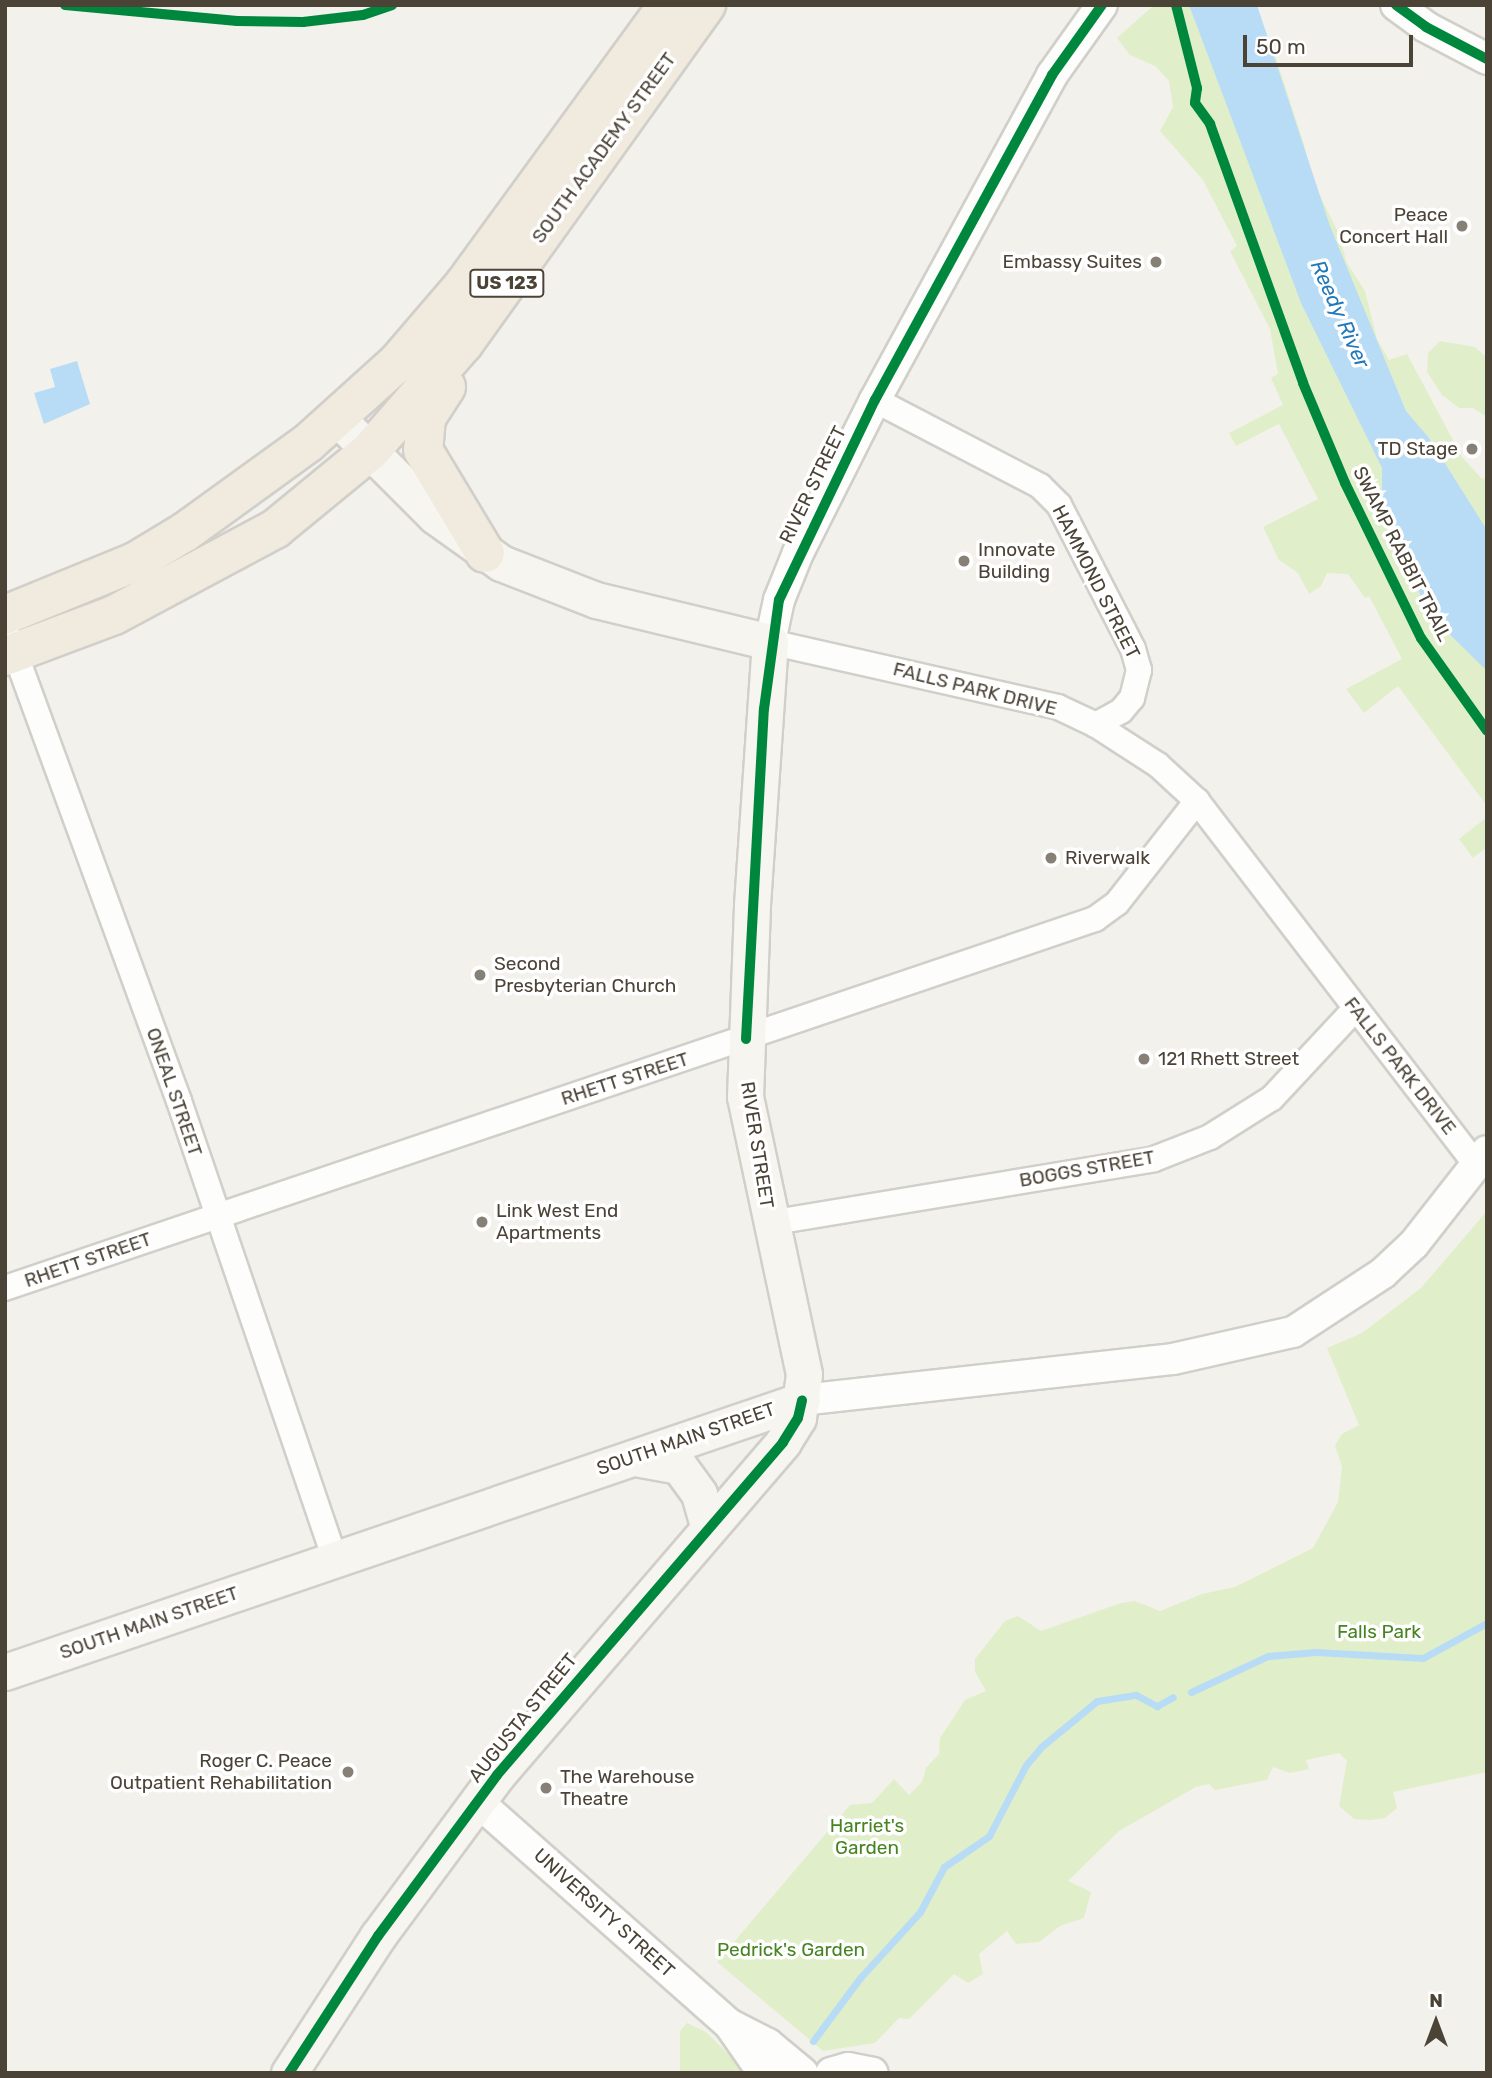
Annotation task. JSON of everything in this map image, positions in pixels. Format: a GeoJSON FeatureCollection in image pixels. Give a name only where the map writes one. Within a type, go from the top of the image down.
{"type":"FeatureCollection","features":[{"type":"Feature","properties":{"kind":"highway","name":"SOUTH ACADEMY STREET"},"geometry":{"type":"LineString","coordinates":[[9,645],[114,615],[275,529],[370,451],[464,343],[616,103],[668,5]]}},
{"type":"Feature","properties":{"kind":"highway","name":"SOUTH ACADEMY STREET"},"geometry":{"type":"LineString","coordinates":[[5,615],[145,556],[243,492],[337,418],[397,363],[616,103],[706,5]]}},
{"type":"Feature","properties":{"kind":"highway"},"geometry":{"type":"LineString","coordinates":[[464,343],[447,386],[426,418],[423,450],[485,553]]}},
{"type":"Feature","properties":{"kind":"main road","name":"FALLS PARK DRIVE"},"geometry":{"type":"LineString","coordinates":[[337,418],[435,516],[485,553],[556,587],[596,600],[770,642]]}},
{"type":"Feature","properties":{"kind":"main road","name":"RIVER STREET"},"geometry":{"type":"LineString","coordinates":[[770,642],[746,1039],[746,1097],[768,1223],[804,1374],[802,1400]]}},
{"type":"Feature","properties":{"kind":"main road","name":"SOUTH MAIN STREET"},"geometry":{"type":"LineString","coordinates":[[5,1671],[802,1400]]}},
{"type":"Feature","properties":{"kind":"main road","name":"AUGUSTA STREET"},"geometry":{"type":"LineString","coordinates":[[289,2073],[378,1936],[478,1802],[570,1685],[783,1442],[798,1419],[802,1400]]}},
{"type":"Feature","properties":{"kind":"main road"},"geometry":{"type":"LineString","coordinates":[[630,1457],[679,1466],[699,1494],[709,1528]]}},
{"type":"Feature","properties":{"kind":"street"},"geometry":{"type":"LineString","coordinates":[[1396,5],[1450,41],[1487,59]]}},
{"type":"Feature","properties":{"kind":"street","name":"RIVER STREET"},"geometry":{"type":"LineString","coordinates":[[770,642],[779,600],[798,554],[875,400],[1052,75],[1096,8]]}},
{"type":"Feature","properties":{"kind":"street","name":"HAMMOND STREET"},"geometry":{"type":"LineString","coordinates":[[875,400],[1051,495],[1133,649],[1139,670],[1132,698],[1121,710],[1096,724]]}},
{"type":"Feature","properties":{"kind":"street","name":"FALLS PARK DRIVE"},"geometry":{"type":"LineString","coordinates":[[770,642],[1005,692],[1096,724],[1158,765],[1198,801],[1355,1009],[1481,1158]]}},
{"type":"Feature","properties":{"kind":"street","name":"ONEAL STREET"},"geometry":{"type":"LineString","coordinates":[[9,645],[92,856],[335,1559]]}},
{"type":"Feature","properties":{"kind":"street","name":"RHETT STREET"},"geometry":{"type":"LineString","coordinates":[[5,1288],[1095,919],[1116,904],[1198,801]]}},
{"type":"Feature","properties":{"kind":"street","name":"BOGGS STREET"},"geometry":{"type":"LineString","coordinates":[[768,1223],[1154,1159],[1210,1137],[1272,1098],[1355,1009]]}},
{"type":"Feature","properties":{"kind":"street","name":"SOUTH MAIN STREET"},"geometry":{"type":"LineString","coordinates":[[802,1400],[1172,1359],[1293,1332],[1383,1273],[1414,1244],[1481,1158]]}},
{"type":"Feature","properties":{"kind":"street","name":"UNIVERSITY STREET"},"geometry":{"type":"LineString","coordinates":[[478,1802],[729,2024],[763,2073]]}},
{"type":"Feature","properties":{"kind":"street","name":"UNIVERSITY STREET"},"geometry":{"type":"LineString","coordinates":[[729,2024],[768,2044],[803,2073]]}},
{"type":"Feature","properties":{"kind":"street"},"geometry":{"type":"LineString","coordinates":[[831,2073],[848,2068],[873,2073]]}},
{"type":"Feature","properties":{"kind":"green space"},"geometry":{"type":"Polygon","coordinates":[[[1154,5],[1253,5],[1276,58],[1306,151],[1308,171],[1338,232],[1347,263],[1365,291],[1377,339],[1389,360],[1407,354],[1462,457],[1482,479],[1487,478],[1487,806],[1398,686],[1364,713],[1346,689],[1402,659],[1369,596],[1365,598],[1348,574],[1327,573],[1321,586],[1309,594],[1298,573],[1279,560],[1263,527],[1318,499],[1279,424],[1236,446],[1229,433],[1283,405],[1271,378],[1278,374],[1270,329],[1230,251],[1237,246],[1203,180],[1160,131],[1173,107],[1169,81],[1155,66],[1130,55],[1117,38],[1154,5]]]}},
{"type":"Feature","properties":{"kind":"green space"},"geometry":{"type":"Polygon","coordinates":[[[1440,341],[1475,347],[1487,358],[1487,417],[1473,408],[1459,408],[1442,395],[1427,372],[1428,353],[1440,341]]]}},
{"type":"Feature","properties":{"kind":"green space"},"geometry":{"type":"Polygon","coordinates":[[[1487,817],[1487,847],[1473,858],[1459,839],[1487,817]]]}},
{"type":"Feature","properties":{"kind":"green space","name":"Falls Park"},"geometry":{"type":"Polygon","coordinates":[[[1487,1211],[1487,1772],[1393,1792],[1397,1808],[1385,1818],[1370,1820],[1354,1819],[1339,1806],[1347,1761],[1339,1753],[1306,1760],[1309,1769],[1290,1773],[1273,1767],[1267,1780],[1215,1790],[1209,1784],[1196,1787],[1119,1831],[1068,1881],[1091,1892],[1084,1918],[1060,1926],[1039,1942],[1016,1944],[1007,1931],[979,1954],[983,1974],[968,1983],[954,1974],[909,2019],[899,2018],[875,2043],[823,2051],[717,1962],[850,1805],[872,1803],[894,1779],[909,1795],[922,1782],[926,1768],[939,1754],[940,1738],[965,1700],[986,1691],[975,1672],[975,1659],[1005,1621],[1018,1616],[1041,1631],[1121,1603],[1135,1601],[1160,1611],[1202,1594],[1235,1587],[1313,1548],[1338,1502],[1342,1467],[1335,1445],[1342,1434],[1359,1425],[1327,1348],[1362,1333],[1421,1288],[1487,1211]]]}},
{"type":"Feature","properties":{"kind":"green space"},"geometry":{"type":"Polygon","coordinates":[[[687,2023],[706,2032],[748,2073],[680,2073],[680,2031],[687,2023]]]}},
{"type":"Feature","properties":{"kind":"water","name":"Reedy River"},"geometry":{"type":"Polygon","coordinates":[[[1189,5],[1257,5],[1330,226],[1406,411],[1429,438],[1487,530],[1487,671],[1429,614],[1382,510],[1382,468],[1301,303],[1189,5]]]}},
{"type":"Feature","properties":{"kind":"water"},"geometry":{"type":"Polygon","coordinates":[[[77,361],[90,404],[44,424],[34,393],[55,387],[50,369],[77,361]]]}},
{"type":"Feature","properties":{"kind":"waterway"},"geometry":{"type":"LineString","coordinates":[[1191,1692],[1268,1656],[1316,1652],[1423,1658],[1487,1623]]}},
{"type":"Feature","properties":{"kind":"waterway"},"geometry":{"type":"LineString","coordinates":[[813,2041],[860,1978],[920,1912],[944,1867],[989,1836],[1026,1765],[1041,1747],[1097,1701],[1136,1695],[1157,1706],[1173,1697]]}},
{"type":"Feature","properties":{"kind":"cycle path"},"geometry":{"type":"LineString","coordinates":[[65,5],[237,21],[303,22],[363,15],[392,5]]}},
{"type":"Feature","properties":{"kind":"cycle path"},"geometry":{"type":"LineString","coordinates":[[746,1039],[764,709],[779,600],[875,400],[1052,75],[1102,5]]}},
{"type":"Feature","properties":{"kind":"cycle path","name":"SWAMP RABBIT TRAIL"},"geometry":{"type":"LineString","coordinates":[[1176,5],[1197,88],[1195,103],[1210,124],[1303,383],[1345,483],[1421,638],[1487,731]]}},
{"type":"Feature","properties":{"kind":"cycle path"},"geometry":{"type":"LineString","coordinates":[[1396,5],[1426,27],[1487,59]]}},
{"type":"Feature","properties":{"kind":"cycle path"},"geometry":{"type":"LineString","coordinates":[[289,2073],[378,1936],[497,1775],[783,1442],[798,1418],[802,1400]]}},
{"type":"Feature","properties":{"kind":"place","name":"Peace Concert Hall"},"geometry":{"type":"Point","coordinates":[1462,226]}},
{"type":"Feature","properties":{"kind":"place","name":"Embassy Suites"},"geometry":{"type":"Point","coordinates":[1156,262]}},
{"type":"Feature","properties":{"kind":"place","name":"TD Stage"},"geometry":{"type":"Point","coordinates":[1472,449]}},
{"type":"Feature","properties":{"kind":"place","name":"Innovate Building"},"geometry":{"type":"Point","coordinates":[964,561]}},
{"type":"Feature","properties":{"kind":"place","name":"Riverwalk"},"geometry":{"type":"Point","coordinates":[1051,858]}},
{"type":"Feature","properties":{"kind":"place","name":"Second Presbyterian Church"},"geometry":{"type":"Point","coordinates":[480,975]}},
{"type":"Feature","properties":{"kind":"place","name":"121 Rhett Street"},"geometry":{"type":"Point","coordinates":[1144,1059]}},
{"type":"Feature","properties":{"kind":"place","name":"Link West End Apartments"},"geometry":{"type":"Point","coordinates":[482,1222]}},
{"type":"Feature","properties":{"kind":"place","name":"Roger C. Peace Outpatient Rehabilitation"},"geometry":{"type":"Point","coordinates":[348,1772]}},
{"type":"Feature","properties":{"kind":"place","name":"The Warehouse Theatre"},"geometry":{"type":"Point","coordinates":[546,1788]}},
{"type":"Feature","properties":{"kind":"park label","name":"Harriet's Garden"},"geometry":{"type":"Point","coordinates":[867,1837]}},
{"type":"Feature","properties":{"kind":"park label","name":"Pedrick's Garden"},"geometry":{"type":"Point","coordinates":[791,1950]}}]}
